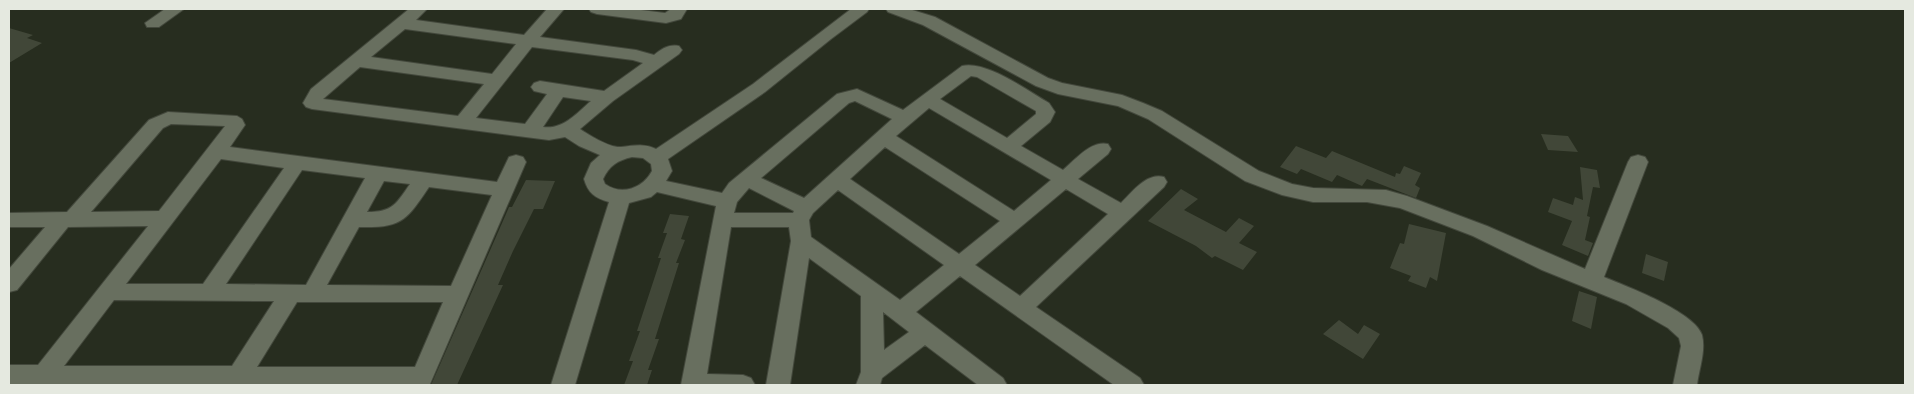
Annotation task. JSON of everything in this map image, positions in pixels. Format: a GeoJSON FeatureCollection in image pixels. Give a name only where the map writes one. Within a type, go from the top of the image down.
{"type":"FeatureCollection","features":[{"type":"Feature","properties":{"kind":"street"},"geometry":{"type":"LineString","coordinates":[[153,23],[176,9]]}},
{"type":"Feature","properties":{"kind":"street"},"geometry":{"type":"LineString","coordinates":[[419,9],[317,93],[312,103],[549,134],[568,130],[606,97],[673,50]]}},
{"type":"Feature","properties":{"kind":"street"},"geometry":{"type":"LineString","coordinates":[[462,123],[556,9]]}},
{"type":"Feature","properties":{"kind":"street"},"geometry":{"type":"LineString","coordinates":[[597,9],[674,16]]}},
{"type":"Feature","properties":{"kind":"street"},"geometry":{"type":"LineString","coordinates":[[656,158],[754,92],[825,35],[861,9]]}},
{"type":"Feature","properties":{"kind":"street"},"geometry":{"type":"LineString","coordinates":[[894,9],[929,21],[1042,82],[1058,88],[1122,101],[1155,115],[1252,176],[1288,190],[1313,195],[1367,195],[1386,197],[1407,203],[1480,231],[1541,261],[1634,298],[1676,322],[1690,334],[1692,346],[1685,385]]}},
{"type":"Feature","properties":{"kind":"street"},"geometry":{"type":"LineString","coordinates":[[401,24],[636,55],[656,62]]}},
{"type":"Feature","properties":{"kind":"street"},"geometry":{"type":"LineString","coordinates":[[357,61],[498,80]]}},
{"type":"Feature","properties":{"kind":"street"},"geometry":{"type":"LineString","coordinates":[[778,385],[802,223],[838,180],[905,118],[968,70],[975,70],[1043,107],[1046,112],[1043,118],[1008,147]]}},
{"type":"Feature","properties":{"kind":"street"},"geometry":{"type":"LineString","coordinates":[[540,87],[606,97]]}},
{"type":"Feature","properties":{"kind":"street"},"geometry":{"type":"LineString","coordinates":[[530,131],[558,91]]}},
{"type":"Feature","properties":{"kind":"street"},"geometry":{"type":"LineString","coordinates":[[743,385],[694,384],[724,211],[736,188],[843,98],[857,96],[905,118]]}},
{"type":"Feature","properties":{"kind":"street"},"geometry":{"type":"LineString","coordinates":[[928,100],[1122,213]]}},
{"type":"Feature","properties":{"kind":"street"},"geometry":{"type":"LineString","coordinates":[[9,284],[151,127],[168,118],[233,121],[236,125],[40,380]]}},
{"type":"Feature","properties":{"kind":"street"},"geometry":{"type":"LineString","coordinates":[[568,130],[586,142],[616,154]]}},
{"type":"Feature","properties":{"kind":"street"},"geometry":{"type":"LineString","coordinates":[[885,138],[1014,222]]}},
{"type":"Feature","properties":{"kind":"street"},"geometry":{"type":"LineString","coordinates":[[900,312],[1014,222],[1064,178],[1101,149]]}},
{"type":"Feature","properties":{"kind":"street"},"geometry":{"type":"LineString","coordinates":[[639,151],[656,158],[661,165],[662,171],[655,185],[639,194],[621,197],[605,194],[598,190],[593,178],[600,164],[616,154],[639,151]]}},
{"type":"Feature","properties":{"kind":"street"},"geometry":{"type":"LineString","coordinates":[[216,152],[504,190]]}},
{"type":"Feature","properties":{"kind":"street"},"geometry":{"type":"LineString","coordinates":[[9,375],[40,380],[122,380],[239,376],[420,381],[516,162]]}},
{"type":"Feature","properties":{"kind":"street"},"geometry":{"type":"LineString","coordinates":[[1592,280],[1638,162]]}},
{"type":"Feature","properties":{"kind":"street"},"geometry":{"type":"LineString","coordinates":[[209,293],[297,163]]}},
{"type":"Feature","properties":{"kind":"street"},"geometry":{"type":"LineString","coordinates":[[239,376],[301,294],[354,219],[378,173]]}},
{"type":"Feature","properties":{"kind":"street"},"geometry":{"type":"LineString","coordinates":[[354,219],[386,220],[395,217],[402,212],[424,179]]}},
{"type":"Feature","properties":{"kind":"street"},"geometry":{"type":"LineString","coordinates":[[748,179],[802,223],[872,294],[900,312],[995,385]]}},
{"type":"Feature","properties":{"kind":"street"},"geometry":{"type":"LineString","coordinates":[[838,180],[1132,385]]}},
{"type":"Feature","properties":{"kind":"street"},"geometry":{"type":"LineString","coordinates":[[1021,308],[1157,182]]}},
{"type":"Feature","properties":{"kind":"street"},"geometry":{"type":"LineString","coordinates":[[655,185],[724,211],[802,223]]}},
{"type":"Feature","properties":{"kind":"street"},"geometry":{"type":"LineString","coordinates":[[563,385],[621,197]]}},
{"type":"Feature","properties":{"kind":"street"},"geometry":{"type":"LineString","coordinates":[[9,220],[165,218]]}},
{"type":"Feature","properties":{"kind":"street"},"geometry":{"type":"LineString","coordinates":[[108,292],[458,294]]}},
{"type":"Feature","properties":{"kind":"street"},"geometry":{"type":"LineString","coordinates":[[870,379],[872,294]]}},
{"type":"Feature","properties":{"kind":"street"},"geometry":{"type":"LineString","coordinates":[[870,379],[925,332]]}},
{"type":"Feature","properties":{"kind":"building"},"geometry":{"type":"Polygon","coordinates":[[[9,28],[33,35],[27,38],[42,43],[9,63],[9,28]]]}},
{"type":"Feature","properties":{"kind":"building"},"geometry":{"type":"Polygon","coordinates":[[[1541,134],[1568,136],[1578,152],[1548,150],[1541,134]]]}},
{"type":"Feature","properties":{"kind":"building"},"geometry":{"type":"Polygon","coordinates":[[[1296,146],[1326,158],[1332,151],[1395,177],[1396,173],[1400,174],[1404,166],[1421,173],[1415,185],[1420,188],[1416,198],[1367,179],[1362,186],[1337,175],[1332,182],[1301,169],[1297,174],[1280,167],[1296,146]]]}},
{"type":"Feature","properties":{"kind":"building"},"geometry":{"type":"Polygon","coordinates":[[[1580,167],[1597,170],[1600,188],[1593,187],[1587,216],[1590,217],[1585,240],[1593,243],[1588,256],[1562,245],[1572,221],[1548,212],[1553,198],[1573,205],[1575,197],[1583,200],[1580,167]]]}},
{"type":"Feature","properties":{"kind":"building"},"geometry":{"type":"Polygon","coordinates":[[[526,180],[555,181],[543,209],[534,209],[513,251],[498,285],[503,285],[457,385],[431,385],[509,207],[512,207],[526,180]]]}},
{"type":"Feature","properties":{"kind":"building"},"geometry":{"type":"Polygon","coordinates":[[[1181,189],[1198,199],[1184,210],[1226,232],[1239,218],[1254,226],[1239,243],[1257,252],[1243,270],[1215,256],[1212,258],[1196,246],[1148,221],[1181,189]]]}},
{"type":"Feature","properties":{"kind":"building"},"geometry":{"type":"Polygon","coordinates":[[[670,214],[689,216],[681,239],[685,240],[676,263],[679,263],[655,339],[659,339],[648,370],[652,370],[647,385],[624,385],[633,361],[629,361],[640,331],[637,331],[661,258],[658,258],[667,233],[663,233],[670,214]]]}},
{"type":"Feature","properties":{"kind":"building"},"geometry":{"type":"Polygon","coordinates":[[[1409,224],[1446,233],[1437,281],[1430,277],[1426,288],[1408,281],[1411,276],[1390,268],[1400,243],[1404,244],[1409,224]]]}},
{"type":"Feature","properties":{"kind":"building"},"geometry":{"type":"Polygon","coordinates":[[[1646,254],[1668,262],[1664,281],[1642,273],[1646,254]]]}},
{"type":"Feature","properties":{"kind":"building"},"geometry":{"type":"Polygon","coordinates":[[[1579,291],[1597,297],[1591,329],[1572,321],[1579,291]]]}},
{"type":"Feature","properties":{"kind":"building"},"geometry":{"type":"Polygon","coordinates":[[[1339,320],[1358,334],[1364,325],[1380,334],[1363,359],[1323,334],[1339,320]]]}}]}
